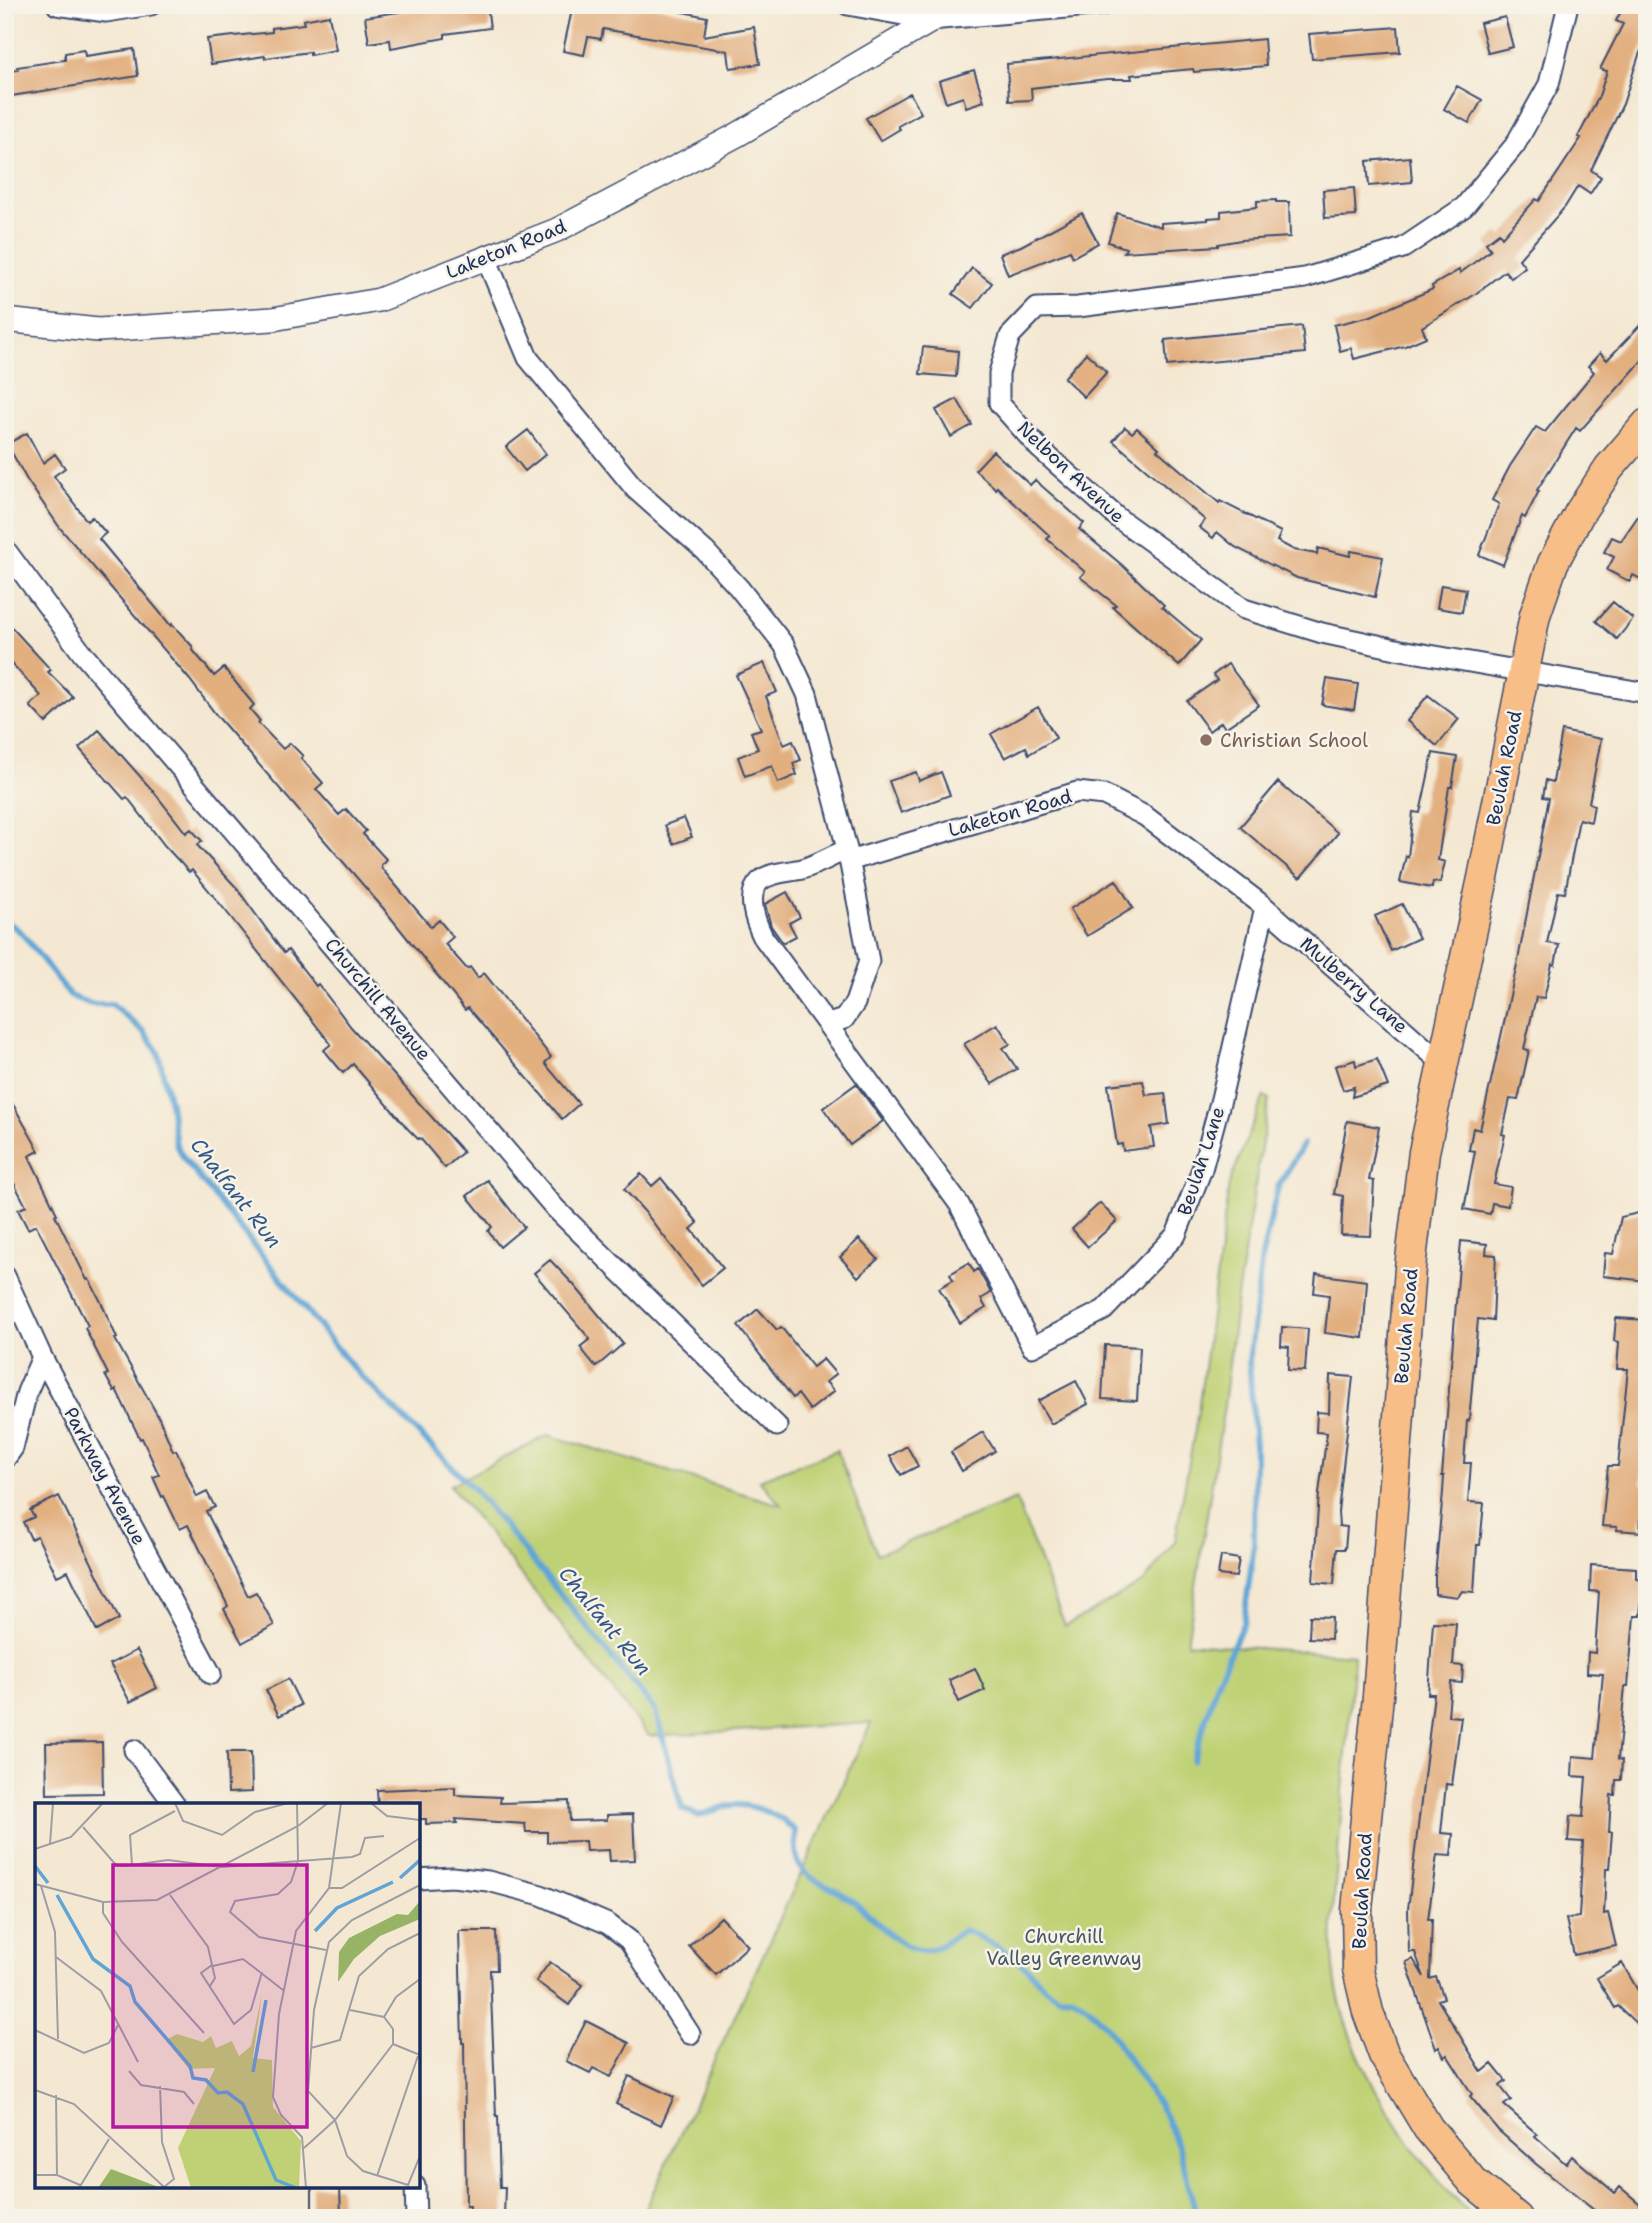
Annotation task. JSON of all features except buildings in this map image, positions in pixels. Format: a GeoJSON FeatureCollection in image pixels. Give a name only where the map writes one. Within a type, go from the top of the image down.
{"type":"FeatureCollection","features":[{"type":"Feature","properties":{"kind":"main road","name":"Beulah Road"},"geometry":{"type":"LineString","coordinates":[[1517,2218],[1473,2182],[1428,2127],[1384,2055],[1368,2012],[1358,1969],[1357,1910],[1378,1696],[1410,1268],[1424,1152],[1535,615],[1553,563],[1580,512],[1609,468],[1647,424]]}},
{"type":"Feature","properties":{"kind":"street"},"geometry":{"type":"LineString","coordinates":[[57,5],[106,12],[150,5]]}},
{"type":"Feature","properties":{"kind":"street"},"geometry":{"type":"LineString","coordinates":[[848,5],[930,20],[1102,5]]}},
{"type":"Feature","properties":{"kind":"street","name":"Laketon Road"},"geometry":{"type":"LineString","coordinates":[[5,320],[98,330],[273,319],[379,300],[557,230],[737,135],[958,5]]}},
{"type":"Feature","properties":{"kind":"street","name":"Nelbon Avenue"},"geometry":{"type":"LineString","coordinates":[[1569,5],[1549,84],[1515,145],[1464,207],[1403,248],[1306,278],[1078,307],[1037,308],[1010,336],[999,373],[999,403],[1040,449],[1118,518],[1244,609],[1322,633],[1647,693]]}},
{"type":"Feature","properties":{"kind":"street"},"geometry":{"type":"LineString","coordinates":[[486,258],[528,358],[636,490],[705,551],[739,588],[784,646],[807,694],[848,855],[869,961],[855,1003],[844,1019],[828,1024]]}},
{"type":"Feature","properties":{"kind":"street","name":"Churchill Avenue"},"geometry":{"type":"LineString","coordinates":[[5,549],[82,653],[555,1208],[777,1426]]}},
{"type":"Feature","properties":{"kind":"street","name":"Laketon Road"},"geometry":{"type":"LineString","coordinates":[[828,1024],[762,937],[752,913],[755,890],[760,880],[1077,792],[1104,796],[1144,816],[1265,907]]}},
{"type":"Feature","properties":{"kind":"street","name":"Mulberry Lane"},"geometry":{"type":"LineString","coordinates":[[1265,907],[1443,1064]]}},
{"type":"Feature","properties":{"kind":"street","name":"Beulah Lane"},"geometry":{"type":"LineString","coordinates":[[828,1024],[959,1204],[1032,1347],[1104,1310],[1177,1235],[1202,1169],[1221,1100],[1265,907]]}},
{"type":"Feature","properties":{"kind":"street","name":"Parkway Avenue"},"geometry":{"type":"LineString","coordinates":[[5,1276],[41,1357],[211,1674]]}},
{"type":"Feature","properties":{"kind":"street"},"geometry":{"type":"LineString","coordinates":[[5,1459],[13,1448],[27,1392],[41,1357]]}},
{"type":"Feature","properties":{"kind":"street"},"geometry":{"type":"LineString","coordinates":[[134,1750],[174,1803]]}},
{"type":"Feature","properties":{"kind":"street"},"geometry":{"type":"LineString","coordinates":[[420,1879],[452,1877],[488,1881],[541,1895],[608,1924],[629,1940],[690,2034]]}},
{"type":"Feature","properties":{"kind":"street"},"geometry":{"type":"LineString","coordinates":[[415,2188],[416,2218]]}},
{"type":"Feature","properties":{"kind":"green space","name":"Churchill Valley Greenway"},"geometry":{"type":"Polygon","coordinates":[[[1264,1096],[1269,1099],[1237,1297],[1224,1406],[1187,1643],[1354,1655],[1333,1914],[1337,1989],[1356,2050],[1389,2112],[1431,2170],[1474,2218],[641,2218],[871,1723],[649,1736],[450,1485],[548,1435],[781,1505],[759,1480],[837,1450],[877,1554],[1016,1499],[1065,1626],[1144,1582],[1175,1541],[1198,1412],[1229,1184],[1264,1096]]]}},
{"type":"Feature","properties":{"kind":"waterway","name":"Chalfant Run"},"geometry":{"type":"LineString","coordinates":[[5,920],[22,933],[70,996],[91,1004],[112,1004],[143,1031],[158,1052],[176,1145],[185,1160],[353,1368],[474,1489],[655,1710],[682,1808],[698,1816],[735,1805],[768,1812],[795,1831],[797,1860],[806,1873],[856,1903],[901,1943],[911,1948],[927,1950],[944,1944],[964,1930],[970,1932],[1009,1953],[1044,1987],[1058,1996],[1072,1997],[1089,2008],[1108,2028],[1165,2115],[1179,2148],[1197,2218]]}},
{"type":"Feature","properties":{"kind":"waterway"},"geometry":{"type":"LineString","coordinates":[[1193,1761],[1217,1682],[1244,1621],[1254,1544],[1255,1445],[1249,1361],[1262,1256],[1278,1187],[1303,1144]]}},
{"type":"Feature","properties":{"kind":"place","name":"Christian School"},"geometry":{"type":"Point","coordinates":[1206,740]}}]}
